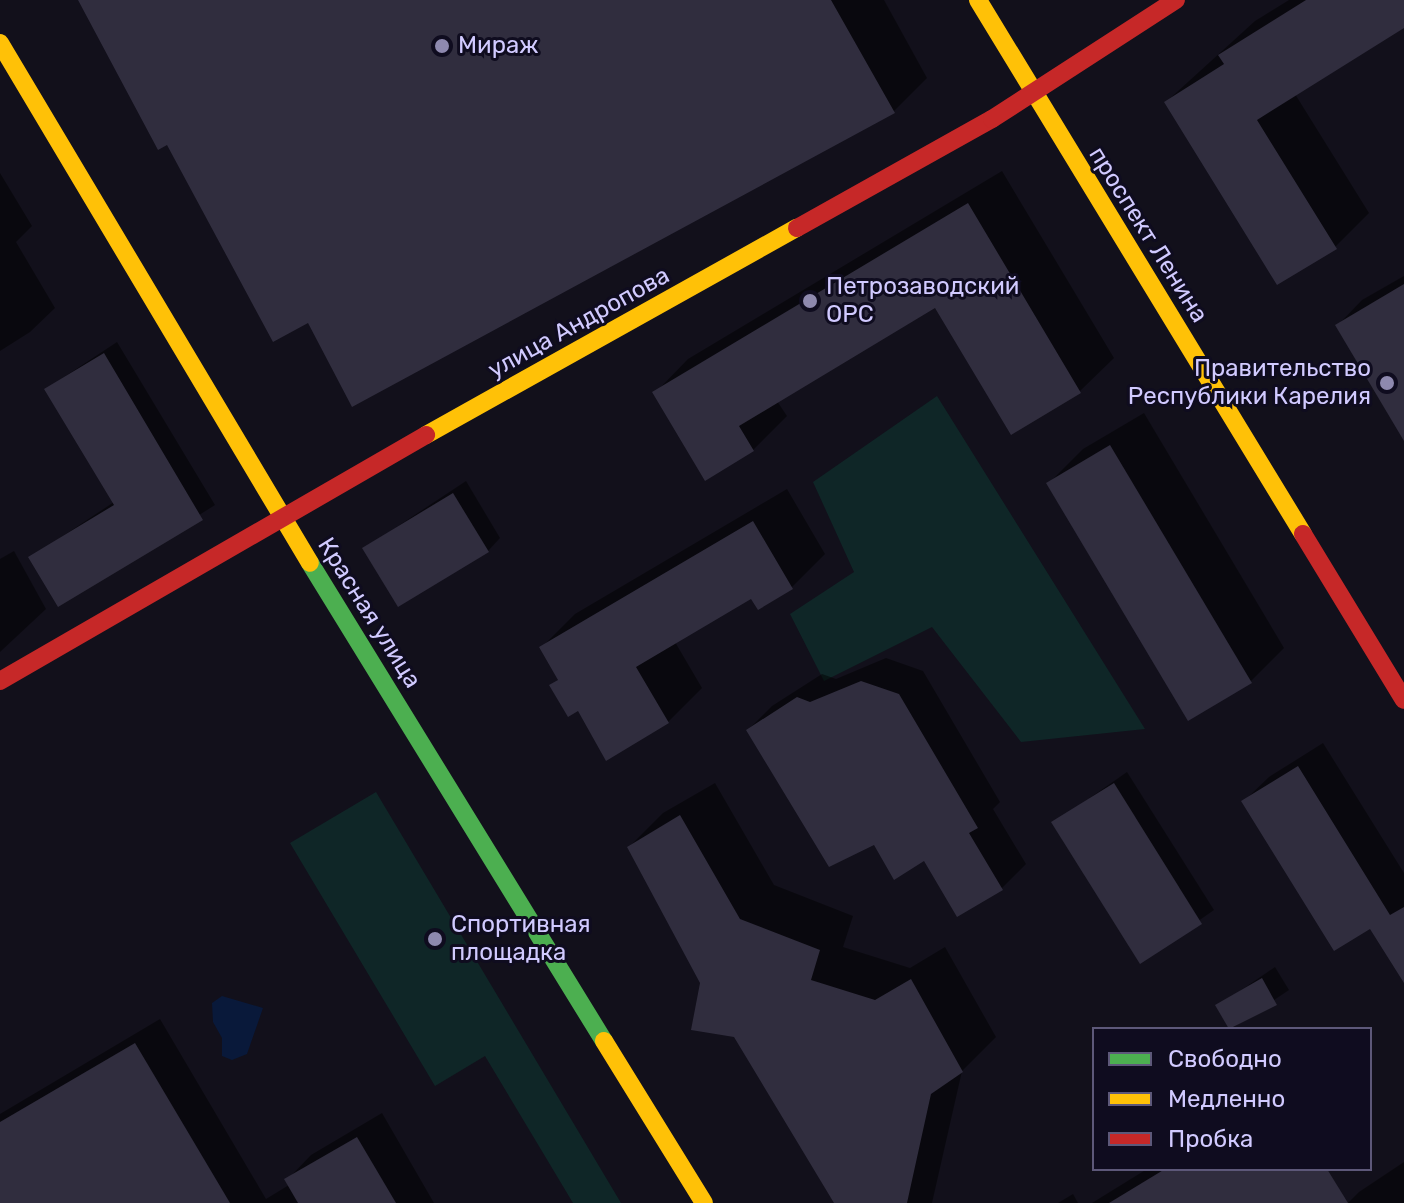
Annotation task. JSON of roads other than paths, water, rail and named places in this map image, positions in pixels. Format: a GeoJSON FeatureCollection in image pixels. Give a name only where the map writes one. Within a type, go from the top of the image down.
{"type":"FeatureCollection","features":[{"type":"Feature","properties":{"kind":"street","name":"проспект Ленина"},"geometry":{"type":"LineString","coordinates":[[978,0],[1032,94],[1404,700]]}},
{"type":"Feature","properties":{"kind":"street","name":"улица Андропова"},"geometry":{"type":"LineString","coordinates":[[0,681],[281,516],[1032,94],[1176,0]]}},
{"type":"Feature","properties":{"kind":"street","name":"Красная улица"},"geometry":{"type":"LineString","coordinates":[[0,43],[281,516],[704,1203]]}},
{"type":"Feature","properties":{"kind":"water"},"geometry":{"type":"Polygon","coordinates":[[[222,996],[263,1008],[247,1054],[232,1060],[222,1056],[222,1038],[213,1022],[212,1003],[222,996]]]}},
{"type":"Feature","properties":{"kind":"place","name":"Мираж"},"geometry":{"type":"Point","coordinates":[442,46]}},
{"type":"Feature","properties":{"kind":"place","name":"Петрозаводский ОРС"},"geometry":{"type":"Point","coordinates":[810,301]}},
{"type":"Feature","properties":{"kind":"place","name":"Правительство Республики Карелия"},"geometry":{"type":"Point","coordinates":[1387,383]}},
{"type":"Feature","properties":{"kind":"place","name":"Спортивная площадка"},"geometry":{"type":"Point","coordinates":[435,939]}}]}
